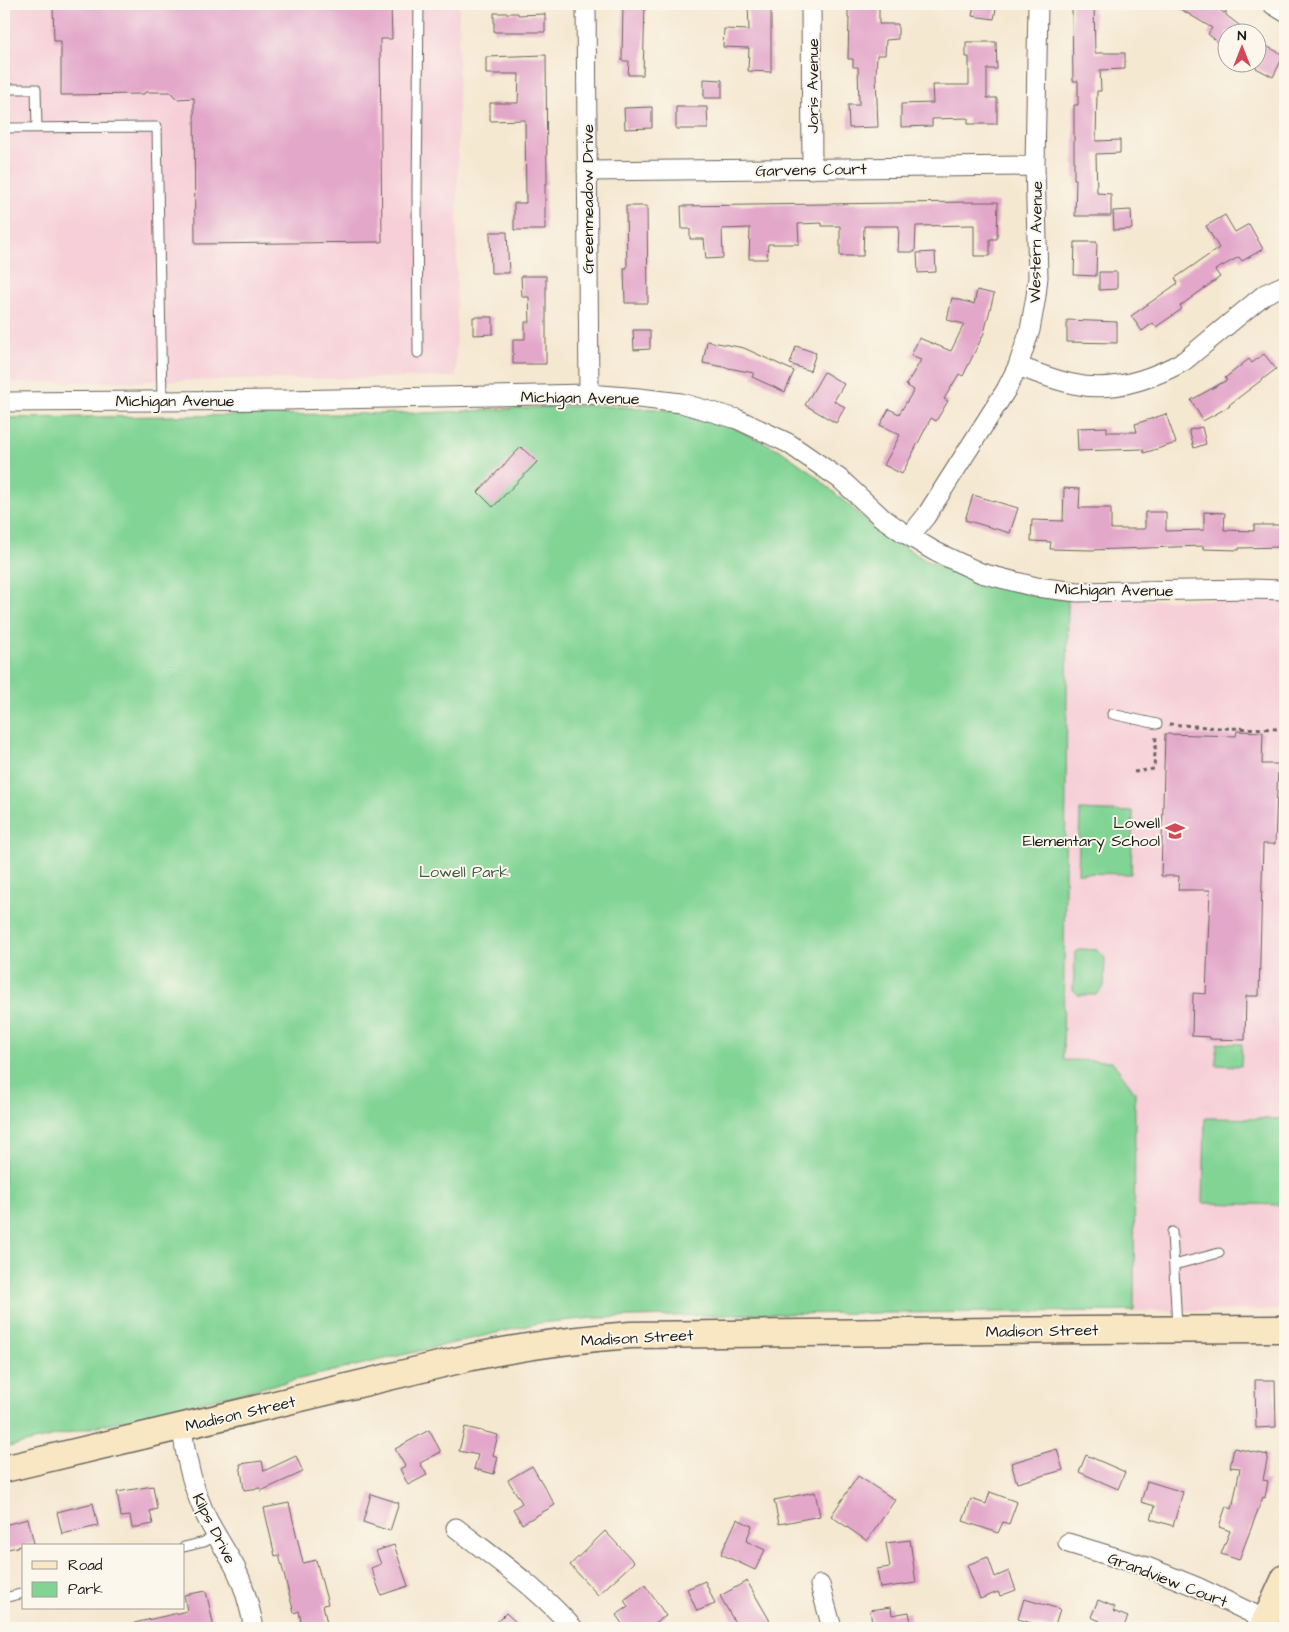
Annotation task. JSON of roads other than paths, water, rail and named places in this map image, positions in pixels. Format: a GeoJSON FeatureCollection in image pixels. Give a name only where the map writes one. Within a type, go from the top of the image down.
{"type":"FeatureCollection","features":[{"type":"Feature","properties":{"kind":"street","name":"Greenmeadow Drive"},"geometry":{"type":"LineString","coordinates":[[586,4],[589,394]]}},
{"type":"Feature","properties":{"kind":"street","name":"Joris Avenue"},"geometry":{"type":"LineString","coordinates":[[811,4],[812,169]]}},
{"type":"Feature","properties":{"kind":"street","name":"Western Avenue"},"geometry":{"type":"LineString","coordinates":[[910,536],[926,516],[1006,390],[1018,366],[1030,330],[1036,296],[1038,257],[1036,166],[1038,4]]}},
{"type":"Feature","properties":{"kind":"street"},"geometry":{"type":"LineString","coordinates":[[1272,4],[1285,12]]}},
{"type":"Feature","properties":{"kind":"street","name":"Garvens Court"},"geometry":{"type":"LineString","coordinates":[[587,172],[1036,166]]}},
{"type":"Feature","properties":{"kind":"street"},"geometry":{"type":"LineString","coordinates":[[1018,366],[1055,380],[1076,385],[1104,387],[1128,385],[1170,369],[1184,361],[1265,294],[1285,285]]}},
{"type":"Feature","properties":{"kind":"street","name":"Michigan Avenue"},"geometry":{"type":"LineString","coordinates":[[4,402],[284,400],[589,394],[681,403],[737,419],[788,443],[840,479],[881,516],[910,536],[981,573],[1009,581],[1078,592],[1285,590]]}},
{"type":"Feature","properties":{"kind":"street","name":"Madison Street"},"geometry":{"type":"LineString","coordinates":[[4,1469],[472,1357],[549,1342],[631,1335],[1285,1329]]}},
{"type":"Feature","properties":{"kind":"street","name":"Kilps Drive"},"geometry":{"type":"LineString","coordinates":[[182,1427],[189,1470],[197,1495],[205,1515],[243,1586],[254,1628]]}},
{"type":"Feature","properties":{"kind":"street"},"geometry":{"type":"LineString","coordinates":[[456,1528],[539,1593],[573,1628]]}},
{"type":"Feature","properties":{"kind":"street","name":"Grandview Court"},"geometry":{"type":"LineString","coordinates":[[1068,1543],[1147,1567],[1197,1587],[1264,1624]]}},
{"type":"Feature","properties":{"kind":"street"},"geometry":{"type":"LineString","coordinates":[[1264,1624],[1285,1578]]}},
{"type":"Feature","properties":{"kind":"street"},"geometry":{"type":"LineString","coordinates":[[820,1585],[832,1628]]}},
{"type":"Feature","properties":{"kind":"lane"},"geometry":{"type":"LineString","coordinates":[[418,353],[419,4]]}},
{"type":"Feature","properties":{"kind":"lane"},"geometry":{"type":"LineString","coordinates":[[4,89],[36,89],[37,128]]}},
{"type":"Feature","properties":{"kind":"lane"},"geometry":{"type":"LineString","coordinates":[[4,128],[157,127],[162,400]]}},
{"type":"Feature","properties":{"kind":"lane"},"geometry":{"type":"LineString","coordinates":[[1112,714],[1156,724]]}},
{"type":"Feature","properties":{"kind":"lane"},"geometry":{"type":"LineString","coordinates":[[1172,1232],[1177,1330]]}},
{"type":"Feature","properties":{"kind":"lane"},"geometry":{"type":"LineString","coordinates":[[1174,1265],[1219,1253]]}},
{"type":"Feature","properties":{"kind":"lane"},"geometry":{"type":"LineString","coordinates":[[185,1547],[204,1542],[216,1536]]}},
{"type":"Feature","properties":{"kind":"lane"},"geometry":{"type":"LineString","coordinates":[[4,1598],[22,1594]]}},
{"type":"Feature","properties":{"kind":"place","name":"Lowell Elementary School"},"geometry":{"type":"Point","coordinates":[1175,831]}},
{"type":"Feature","properties":{"kind":"park label","name":"Lowell Park"},"geometry":{"type":"Point","coordinates":[464,871]}}]}
